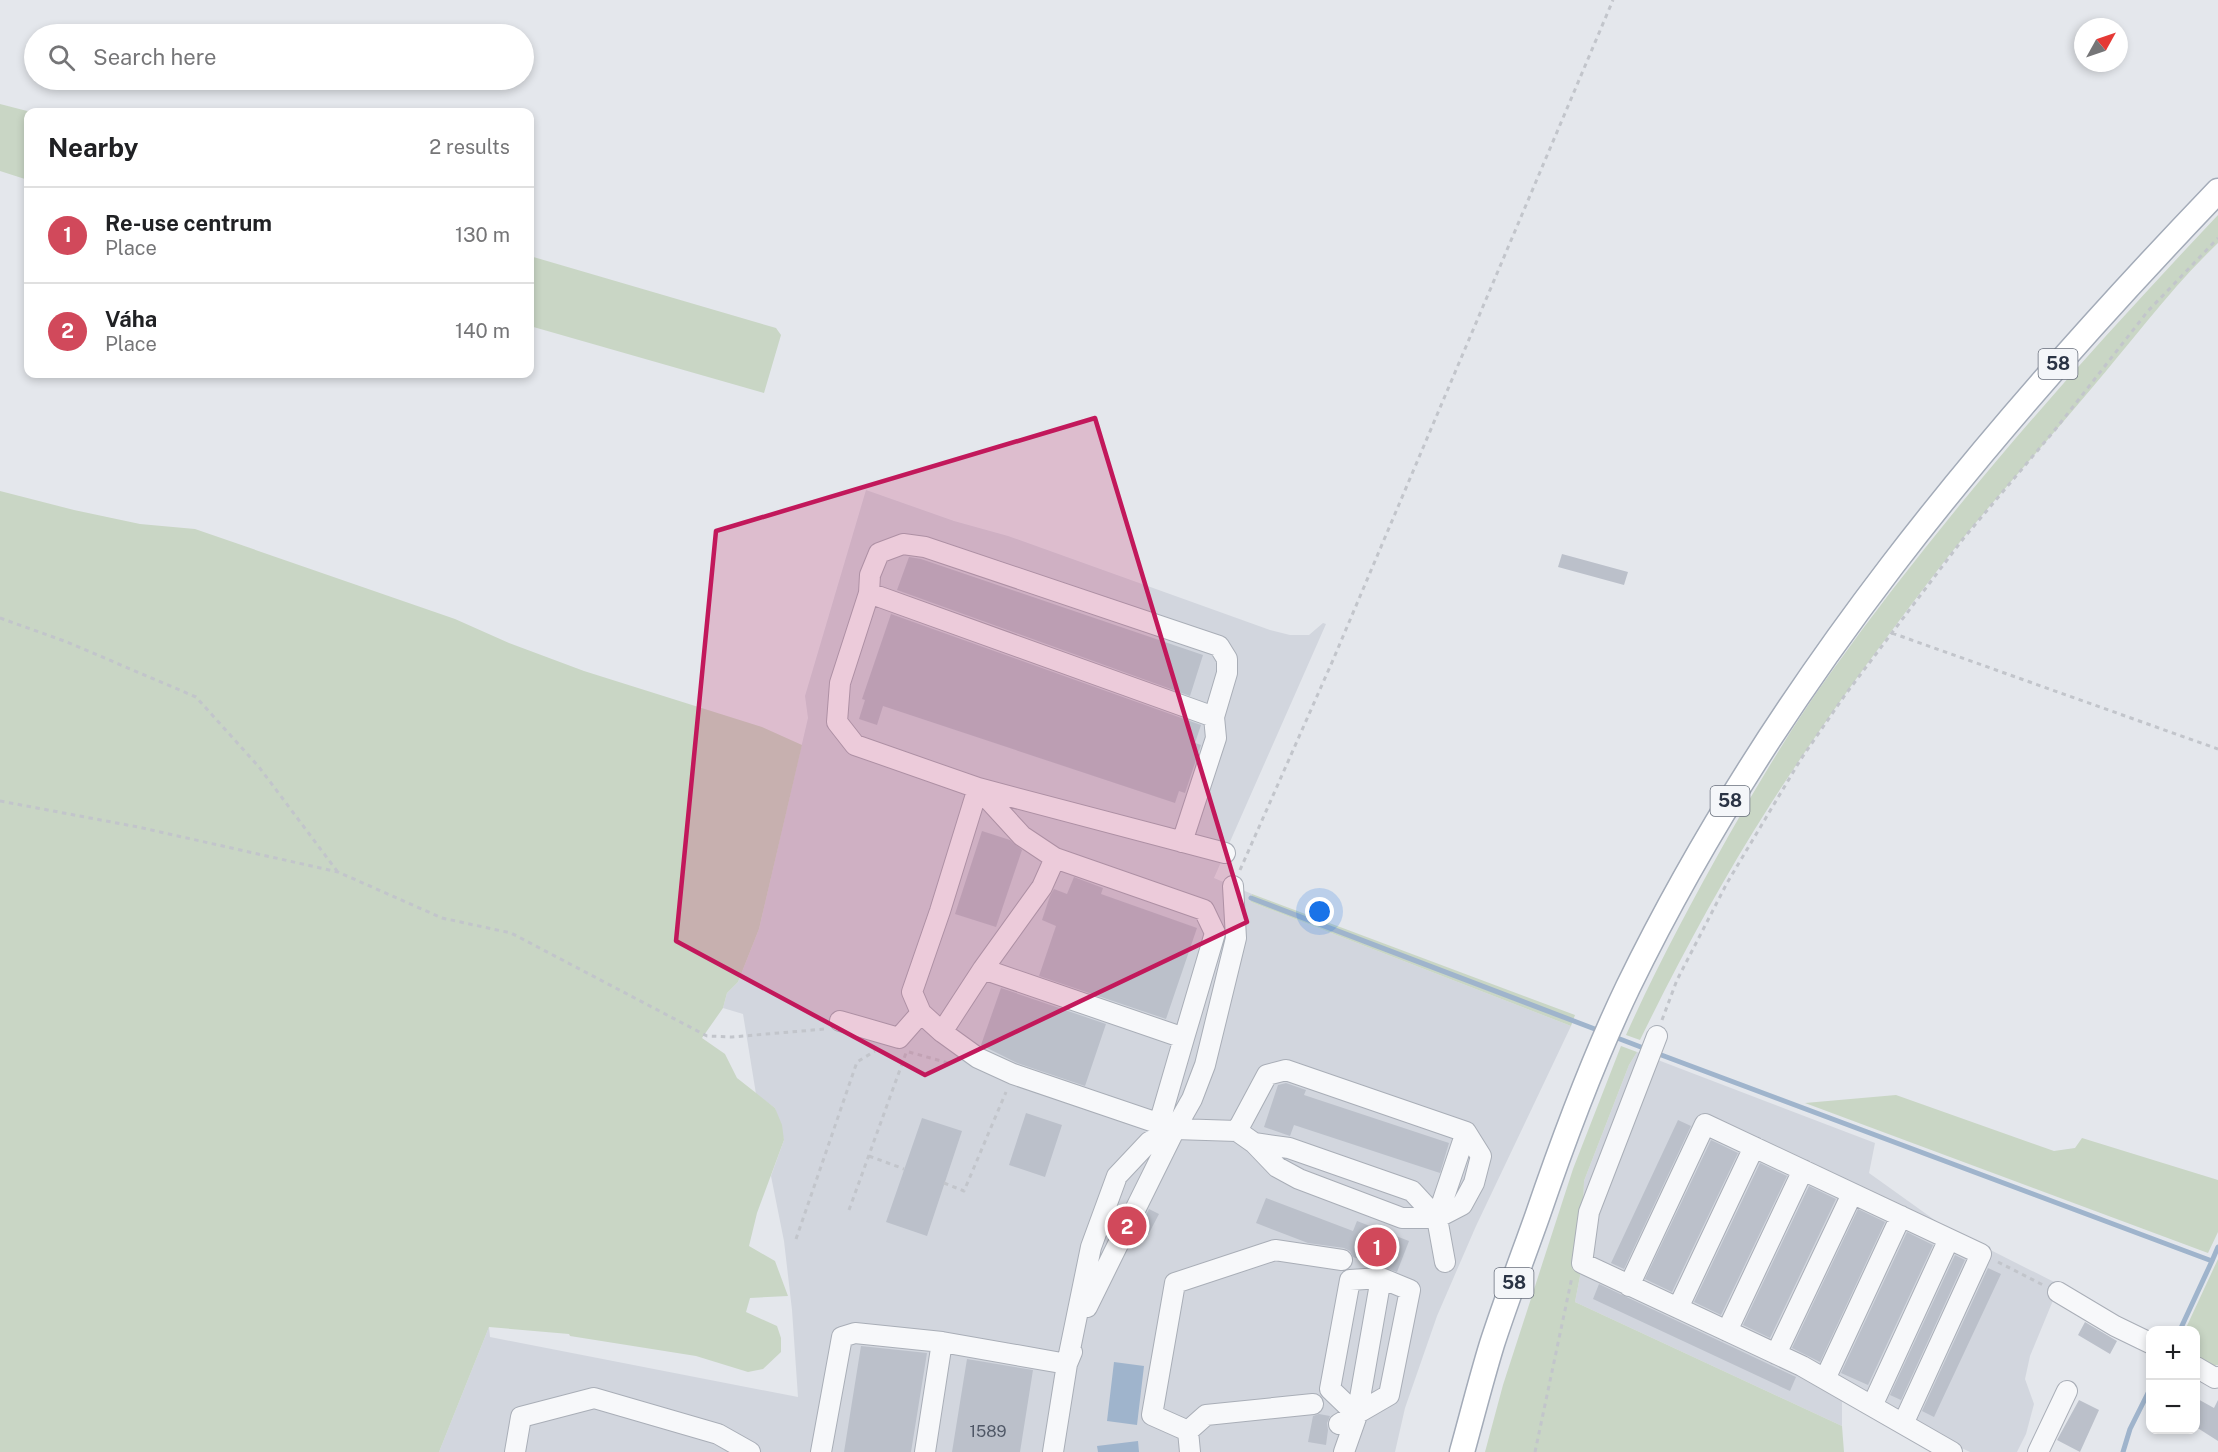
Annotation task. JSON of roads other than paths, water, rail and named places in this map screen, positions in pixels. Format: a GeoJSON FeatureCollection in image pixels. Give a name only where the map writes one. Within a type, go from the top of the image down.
{"type":"FeatureCollection","features":[{"type":"Feature","properties":{"kind":"main road","name":"58"},"geometry":{"type":"LineString","coordinates":[[1462,1452],[1492,1344],[1588,1076],[1662,920],[1752,765],[1808,679],[1871,591],[1938,506],[2054,369],[2218,191]]}},
{"type":"Feature","properties":{"kind":"street"},"geometry":{"type":"LineString","coordinates":[[1182,842],[1216,738],[1214,717],[1227,673],[1227,659],[1219,646],[925,547],[903,544],[879,553],[870,575],[869,593],[840,683],[837,722],[855,745],[978,788],[1182,842],[1225,853]]}},
{"type":"Feature","properties":{"kind":"street"},"geometry":{"type":"LineString","coordinates":[[869,593],[1214,717]]}},
{"type":"Feature","properties":{"kind":"street"},"geometry":{"type":"LineString","coordinates":[[978,788],[1022,836],[1055,858],[1204,910],[1215,933],[1184,1038],[1167,1127],[1092,1296],[1067,1364]]}},
{"type":"Feature","properties":{"kind":"street"},"geometry":{"type":"LineString","coordinates":[[978,788],[912,992],[921,1013],[942,1032],[978,1058],[1013,1074],[1167,1127],[1237,1131],[1254,1143],[1278,1167],[1299,1179],[1402,1218],[1437,1218]]}},
{"type":"Feature","properties":{"kind":"street"},"geometry":{"type":"LineString","coordinates":[[942,1032],[983,969],[1042,887],[1055,858]]}},
{"type":"Feature","properties":{"kind":"street"},"geometry":{"type":"LineString","coordinates":[[1053,1452],[1067,1364],[1091,1247],[1117,1176],[1192,1099],[1205,1065],[1236,938],[1233,886]]}},
{"type":"Feature","properties":{"kind":"street"},"geometry":{"type":"LineString","coordinates":[[983,969],[1184,1038]]}},
{"type":"Feature","properties":{"kind":"street"},"geometry":{"type":"LineString","coordinates":[[836,1025],[899,1038],[921,1013]]}},
{"type":"Feature","properties":{"kind":"street"},"geometry":{"type":"LineString","coordinates":[[1656,1036],[1589,1212],[1581,1263],[1776,1354],[1825,1379],[1952,1452]]}},
{"type":"Feature","properties":{"kind":"street"},"geometry":{"type":"LineString","coordinates":[[1237,1131],[1267,1075],[1286,1070],[1466,1132],[1437,1218],[1445,1262]]}},
{"type":"Feature","properties":{"kind":"street"},"geometry":{"type":"LineString","coordinates":[[1629,1286],[1705,1124],[1981,1254],[1903,1424]]}},
{"type":"Feature","properties":{"kind":"street"},"geometry":{"type":"LineString","coordinates":[[1254,1143],[1289,1148],[1412,1191],[1437,1218]]}},
{"type":"Feature","properties":{"kind":"street"},"geometry":{"type":"LineString","coordinates":[[1678,1308],[1754,1147]]}},
{"type":"Feature","properties":{"kind":"street"},"geometry":{"type":"LineString","coordinates":[[1727,1332],[1803,1170]]}},
{"type":"Feature","properties":{"kind":"street"},"geometry":{"type":"LineString","coordinates":[[1776,1354],[1852,1194]]}},
{"type":"Feature","properties":{"kind":"street"},"geometry":{"type":"LineString","coordinates":[[1825,1379],[1901,1216]]}},
{"type":"Feature","properties":{"kind":"street"},"geometry":{"type":"LineString","coordinates":[[1872,1407],[1949,1239]]}},
{"type":"Feature","properties":{"kind":"street"},"geometry":{"type":"LineString","coordinates":[[1188,1431],[1152,1415],[1175,1283],[1275,1250],[1342,1260]]}},
{"type":"Feature","properties":{"kind":"street"},"geometry":{"type":"LineString","coordinates":[[1341,1442],[1357,1415],[1389,1395],[1410,1290],[1381,1278],[1350,1280],[1330,1389],[1357,1415]]}},
{"type":"Feature","properties":{"kind":"street"},"geometry":{"type":"LineString","coordinates":[[1341,1442],[1357,1415],[1381,1278]]}},
{"type":"Feature","properties":{"kind":"street"},"geometry":{"type":"LineString","coordinates":[[2058,1292],[2115,1326],[2146,1341]]}},
{"type":"Feature","properties":{"kind":"street"},"geometry":{"type":"LineString","coordinates":[[821,1452],[842,1337],[855,1333],[942,1342],[1067,1364]]}},
{"type":"Feature","properties":{"kind":"street"},"geometry":{"type":"LineString","coordinates":[[925,1452],[942,1342]]}},
{"type":"Feature","properties":{"kind":"street"},"geometry":{"type":"LineString","coordinates":[[2200,1369],[2215,1378],[2218,1377]]}},
{"type":"Feature","properties":{"kind":"street"},"geometry":{"type":"LineString","coordinates":[[2038,1452],[2067,1391]]}},
{"type":"Feature","properties":{"kind":"street"},"geometry":{"type":"LineString","coordinates":[[515,1452],[521,1417],[594,1398],[718,1434],[750,1452]]}},
{"type":"Feature","properties":{"kind":"street"},"geometry":{"type":"LineString","coordinates":[[1188,1431],[1206,1415],[1313,1404]]}},
{"type":"Feature","properties":{"kind":"street"},"geometry":{"type":"LineString","coordinates":[[1188,1431],[1190,1452]]}},
{"type":"Feature","properties":{"kind":"water"},"geometry":{"type":"Polygon","coordinates":[[[1114,1362],[1144,1366],[1137,1425],[1107,1421],[1114,1362]]]}},
{"type":"Feature","properties":{"kind":"water"},"geometry":{"type":"Polygon","coordinates":[[[1138,1441],[1139,1452],[1098,1452],[1097,1446],[1138,1441]]]}},
{"type":"Feature","properties":{"kind":"waterway"},"geometry":{"type":"LineString","coordinates":[[1251,898],[1600,1031]]}},
{"type":"Feature","properties":{"kind":"waterway"},"geometry":{"type":"LineString","coordinates":[[1612,1036],[1646,1049]]}},
{"type":"Feature","properties":{"kind":"waterway"},"geometry":{"type":"LineString","coordinates":[[1656,1053],[2212,1261],[2182,1326]]}},
{"type":"Feature","properties":{"kind":"waterway"},"geometry":{"type":"LineString","coordinates":[[2212,1261],[2218,1247]]}},
{"type":"Feature","properties":{"kind":"waterway"},"geometry":{"type":"LineString","coordinates":[[2123,1452],[2130,1429],[2146,1397]]}},
{"type":"Feature","properties":{"kind":"place","name":"Váha"},"geometry":{"type":"Point","coordinates":[1127,1226]}},
{"type":"Feature","properties":{"kind":"place","name":"Re-use centrum"},"geometry":{"type":"Point","coordinates":[1377,1247]}}]}
